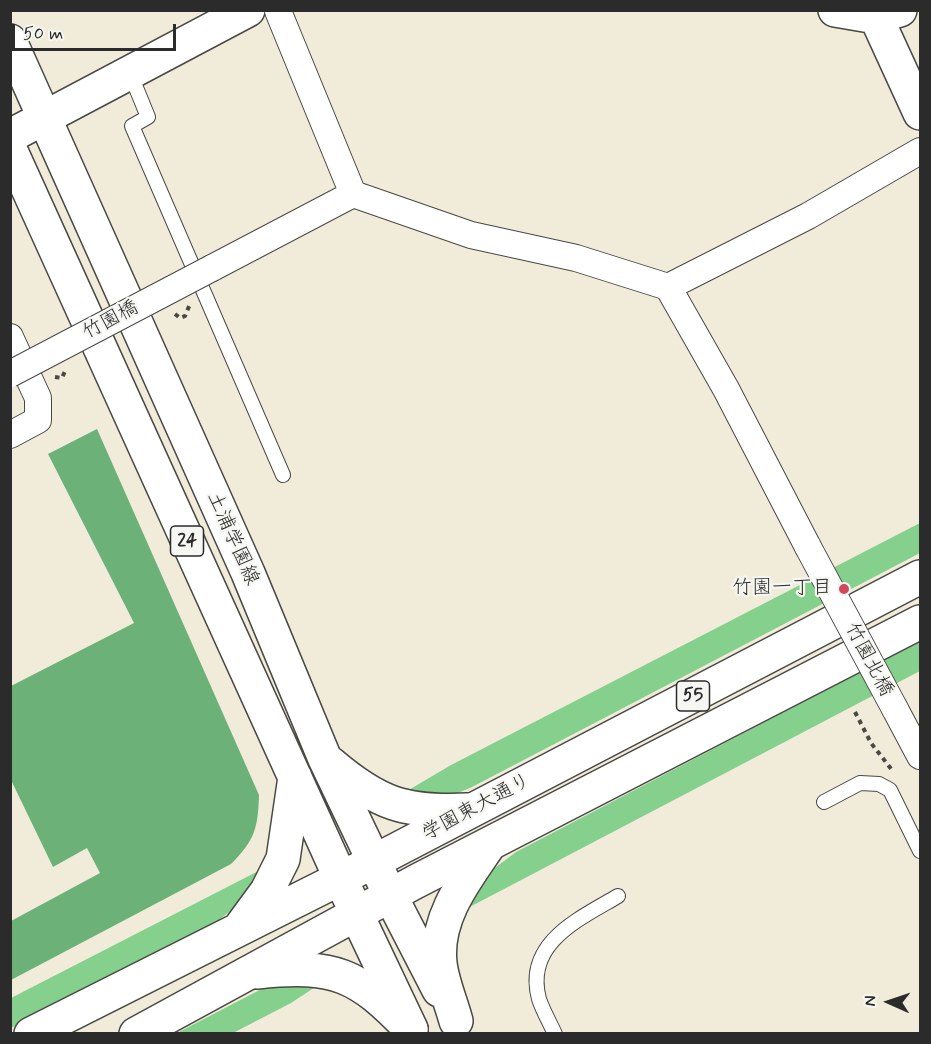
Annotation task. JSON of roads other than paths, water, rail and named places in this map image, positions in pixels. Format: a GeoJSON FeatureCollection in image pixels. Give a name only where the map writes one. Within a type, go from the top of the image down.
{"type":"FeatureCollection","features":[{"type":"Feature","properties":{"kind":"main road"},"geometry":{"type":"LineString","coordinates":[[835,10],[888,14],[892,57],[921,113]]}},
{"type":"Feature","properties":{"kind":"main road"},"geometry":{"type":"LineString","coordinates":[[10,136],[130,73],[263,11]]}},
{"type":"Feature","properties":{"kind":"main road","name":"土浦学園線"},"geometry":{"type":"LineString","coordinates":[[10,41],[248,573],[325,759],[373,862],[459,1027]]}},
{"type":"Feature","properties":{"kind":"main road","name":"土浦学園線"},"geometry":{"type":"LineString","coordinates":[[10,149],[340,879],[412,1032]]}},
{"type":"Feature","properties":{"kind":"main road","name":"学園東大通り"},"geometry":{"type":"LineString","coordinates":[[31,1034],[340,879],[921,577]]}},
{"type":"Feature","properties":{"kind":"main road","name":"学園東大通り"},"geometry":{"type":"LineString","coordinates":[[136,1034],[390,895],[921,622]]}},
{"type":"Feature","properties":{"kind":"main road"},"geometry":{"type":"LineString","coordinates":[[325,759],[352,782],[391,804],[421,810],[473,810]]}},
{"type":"Feature","properties":{"kind":"main road"},"geometry":{"type":"LineString","coordinates":[[239,929],[267,891],[283,859],[295,777]]}},
{"type":"Feature","properties":{"kind":"main road"},"geometry":{"type":"LineString","coordinates":[[459,1027],[440,963],[441,939],[446,916],[454,897],[489,845]]}},
{"type":"Feature","properties":{"kind":"main road"},"geometry":{"type":"LineString","coordinates":[[243,974],[297,968],[337,974],[372,992],[412,1032]]}},
{"type":"Feature","properties":{"kind":"street"},"geometry":{"type":"LineString","coordinates":[[263,11],[353,194],[471,235],[576,258],[668,287],[808,216],[921,151]]}},
{"type":"Feature","properties":{"kind":"street","name":"竹園橋"},"geometry":{"type":"LineString","coordinates":[[10,374],[353,194]]}},
{"type":"Feature","properties":{"kind":"street","name":"竹園北橋"},"geometry":{"type":"LineString","coordinates":[[668,287],[726,389],[921,756]]}},
{"type":"Feature","properties":{"kind":"street"},"geometry":{"type":"LineString","coordinates":[[10,337],[38,398],[38,420],[10,435]]}},
{"type":"Feature","properties":{"kind":"lane"},"geometry":{"type":"LineString","coordinates":[[130,73],[148,117],[132,126],[284,475]]}},
{"type":"Feature","properties":{"kind":"lane"},"geometry":{"type":"LineString","coordinates":[[824,802],[860,783],[879,784],[890,790],[921,850]]}},
{"type":"Feature","properties":{"kind":"lane"},"geometry":{"type":"LineString","coordinates":[[555,1034],[539,999],[539,969],[544,954],[561,930],[618,896]]}},
{"type":"Feature","properties":{"kind":"place","name":"竹園一丁目"},"geometry":{"type":"Point","coordinates":[844,589]}}]}
